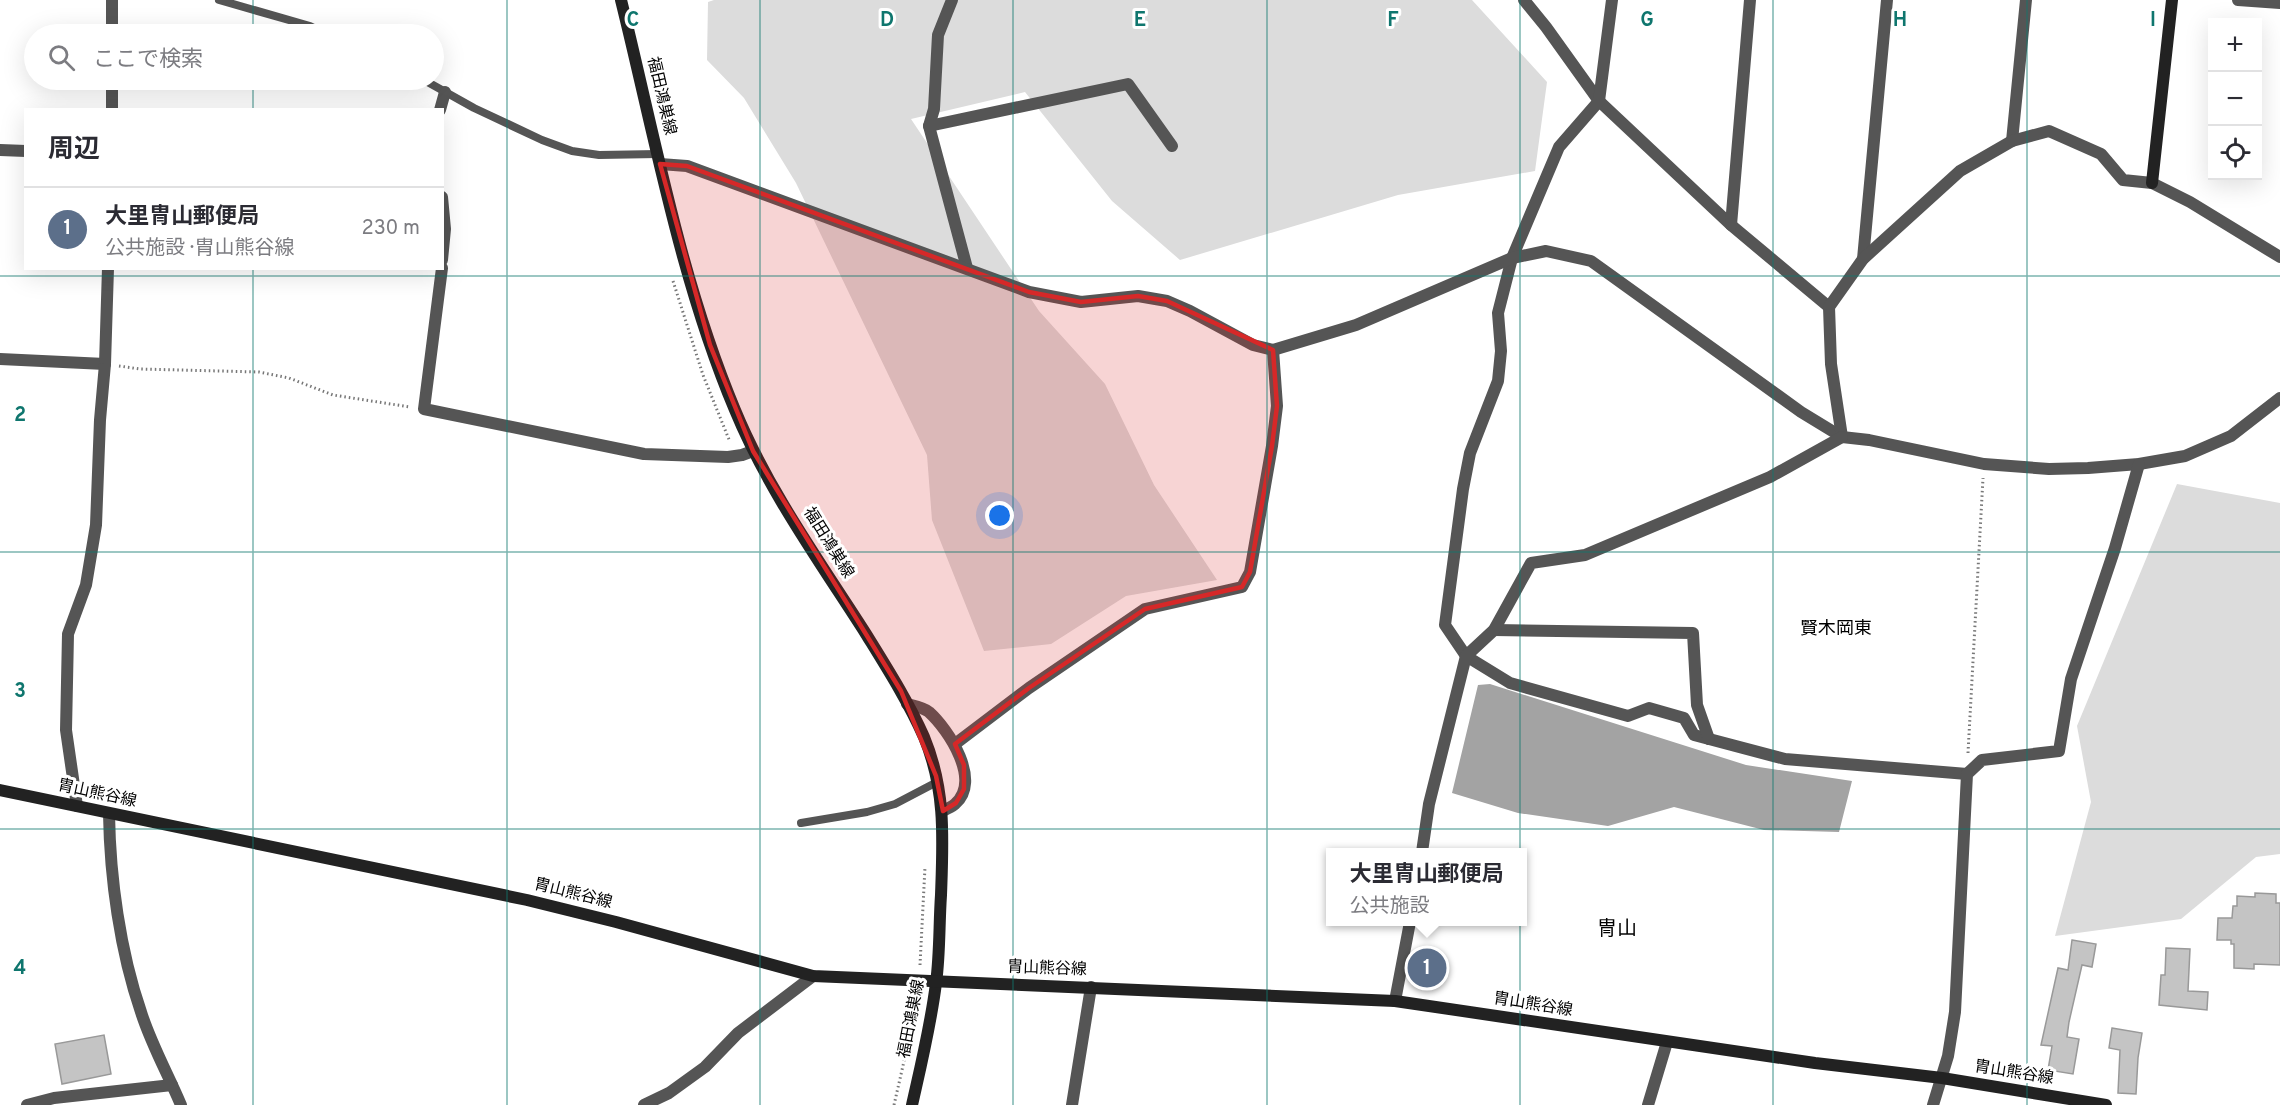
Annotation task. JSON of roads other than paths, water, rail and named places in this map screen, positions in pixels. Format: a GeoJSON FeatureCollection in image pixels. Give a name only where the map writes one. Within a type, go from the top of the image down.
{"type":"FeatureCollection","features":[{"type":"Feature","properties":{"kind":"main road","name":"福田鴻巣線"},"geometry":{"type":"LineString","coordinates":[[621,0],[659,159],[710,345],[753,450],[907,704],[924,739],[937,782],[943,811],[937,981],[912,1105]]}},
{"type":"Feature","properties":{"kind":"main road"},"geometry":{"type":"LineString","coordinates":[[2152,183],[2172,0]]}},
{"type":"Feature","properties":{"kind":"main road","name":"胄山熊谷線"},"geometry":{"type":"LineString","coordinates":[[0,790],[527,900],[813,976],[1395,1001],[1667,1042],[1942,1078],[2106,1105]]}},
{"type":"Feature","properties":{"kind":"street"},"geometry":{"type":"LineString","coordinates":[[112,0],[112,24]]}},
{"type":"Feature","properties":{"kind":"street"},"geometry":{"type":"LineString","coordinates":[[952,0],[938,35],[934,109],[929,126],[967,268]]}},
{"type":"Feature","properties":{"kind":"street"},"geometry":{"type":"LineString","coordinates":[[1524,0],[1599,101],[1731,225],[1829,307]]}},
{"type":"Feature","properties":{"kind":"street"},"geometry":{"type":"LineString","coordinates":[[1612,0],[1599,101],[1559,147],[1512,258],[1498,313],[1501,351],[1498,381],[1470,453],[1445,625],[1466,656],[1510,683],[1628,716],[1649,708],[1684,718],[1694,735],[1785,759],[1967,774]]}},
{"type":"Feature","properties":{"kind":"street"},"geometry":{"type":"LineString","coordinates":[[1731,225],[1750,0]]}},
{"type":"Feature","properties":{"kind":"street"},"geometry":{"type":"LineString","coordinates":[[1863,259],[1887,0]]}},
{"type":"Feature","properties":{"kind":"street"},"geometry":{"type":"LineString","coordinates":[[2012,141],[2026,0]]}},
{"type":"Feature","properties":{"kind":"street"},"geometry":{"type":"LineString","coordinates":[[2238,0],[2280,3]]}},
{"type":"Feature","properties":{"kind":"street"},"geometry":{"type":"LineString","coordinates":[[929,126],[1128,84],[1172,146]]}},
{"type":"Feature","properties":{"kind":"street"},"geometry":{"type":"LineString","coordinates":[[111,108],[112,90]]}},
{"type":"Feature","properties":{"kind":"street"},"geometry":{"type":"LineString","coordinates":[[441,108],[445,92]]}},
{"type":"Feature","properties":{"kind":"street"},"geometry":{"type":"LineString","coordinates":[[1842,437],[1831,364],[1829,307],[1863,259],[1960,171],[2012,141],[2049,131],[2101,154],[2123,180],[2152,183],[2190,202],[2280,257]]}},
{"type":"Feature","properties":{"kind":"street"},"geometry":{"type":"LineString","coordinates":[[0,150],[24,151]]}},
{"type":"Feature","properties":{"kind":"street"},"geometry":{"type":"LineString","coordinates":[[659,159],[687,166],[1029,292],[1081,302],[1138,296],[1167,301],[1253,345],[1273,350],[1356,325],[1512,258],[1545,251],[1591,261],[1801,412],[1842,437],[1869,440],[1984,464],[2049,469],[2088,468],[2139,464],[2185,456],[2231,436],[2280,398]]}},
{"type":"Feature","properties":{"kind":"street"},"geometry":{"type":"LineString","coordinates":[[444,218],[444,239]]}},
{"type":"Feature","properties":{"kind":"street"},"geometry":{"type":"LineString","coordinates":[[77,806],[66,730],[68,634],[86,585],[96,525],[108,270]]}},
{"type":"Feature","properties":{"kind":"street"},"geometry":{"type":"LineString","coordinates":[[442,270],[424,409],[644,454],[728,457],[742,455],[753,450]]}},
{"type":"Feature","properties":{"kind":"street"},"geometry":{"type":"LineString","coordinates":[[954,744],[1029,688],[1145,609],[1242,587],[1250,572],[1272,446],[1277,406],[1273,350]]}},
{"type":"Feature","properties":{"kind":"street"},"geometry":{"type":"LineString","coordinates":[[0,359],[105,364]]}},
{"type":"Feature","properties":{"kind":"street"},"geometry":{"type":"LineString","coordinates":[[1423,848],[1429,804],[1466,656],[1494,630],[1530,563],[1585,555],[1770,477],[1842,437]]}},
{"type":"Feature","properties":{"kind":"street"},"geometry":{"type":"LineString","coordinates":[[1933,1105],[1948,1056],[1955,1012],[1967,774],[1982,760],[2059,751],[2071,680],[2115,548],[2139,464]]}},
{"type":"Feature","properties":{"kind":"street"},"geometry":{"type":"LineString","coordinates":[[1494,630],[1694,633],[1697,705],[1709,739]]}},
{"type":"Feature","properties":{"kind":"street"},"geometry":{"type":"LineString","coordinates":[[907,704],[929,711],[954,744],[964,765],[964,789],[956,804],[943,811]]}},
{"type":"Feature","properties":{"kind":"street"},"geometry":{"type":"LineString","coordinates":[[109,814],[109,851],[126,956],[141,1013],[181,1105]]}},
{"type":"Feature","properties":{"kind":"street"},"geometry":{"type":"LineString","coordinates":[[1395,1001],[1409,926]]}},
{"type":"Feature","properties":{"kind":"street"},"geometry":{"type":"LineString","coordinates":[[644,1105],[669,1092],[705,1067],[738,1033],[813,976]]}},
{"type":"Feature","properties":{"kind":"street"},"geometry":{"type":"LineString","coordinates":[[1072,1105],[1091,987]]}},
{"type":"Feature","properties":{"kind":"street"},"geometry":{"type":"LineString","coordinates":[[1648,1105],[1667,1042]]}},
{"type":"Feature","properties":{"kind":"street"},"geometry":{"type":"LineString","coordinates":[[27,1105],[54,1098],[172,1085]]}},
{"type":"Feature","properties":{"kind":"lane"},"geometry":{"type":"LineString","coordinates":[[219,0],[303,24]]}},
{"type":"Feature","properties":{"kind":"lane"},"geometry":{"type":"LineString","coordinates":[[442,90],[542,140],[572,151],[659,159]]}},
{"type":"Feature","properties":{"kind":"lane"},"geometry":{"type":"LineString","coordinates":[[801,823],[867,812],[896,804],[937,782]]}},
{"type":"Feature","properties":{"kind":"place","name":"大里冑山郵便局"},"geometry":{"type":"Point","coordinates":[1427,968]}},
{"type":"Feature","properties":{"kind":"district","name":"賢木岡東"},"geometry":{"type":"Point","coordinates":[1836,629]}},
{"type":"Feature","properties":{"kind":"district","name":"冑山"},"geometry":{"type":"Point","coordinates":[1617,930]}}]}
